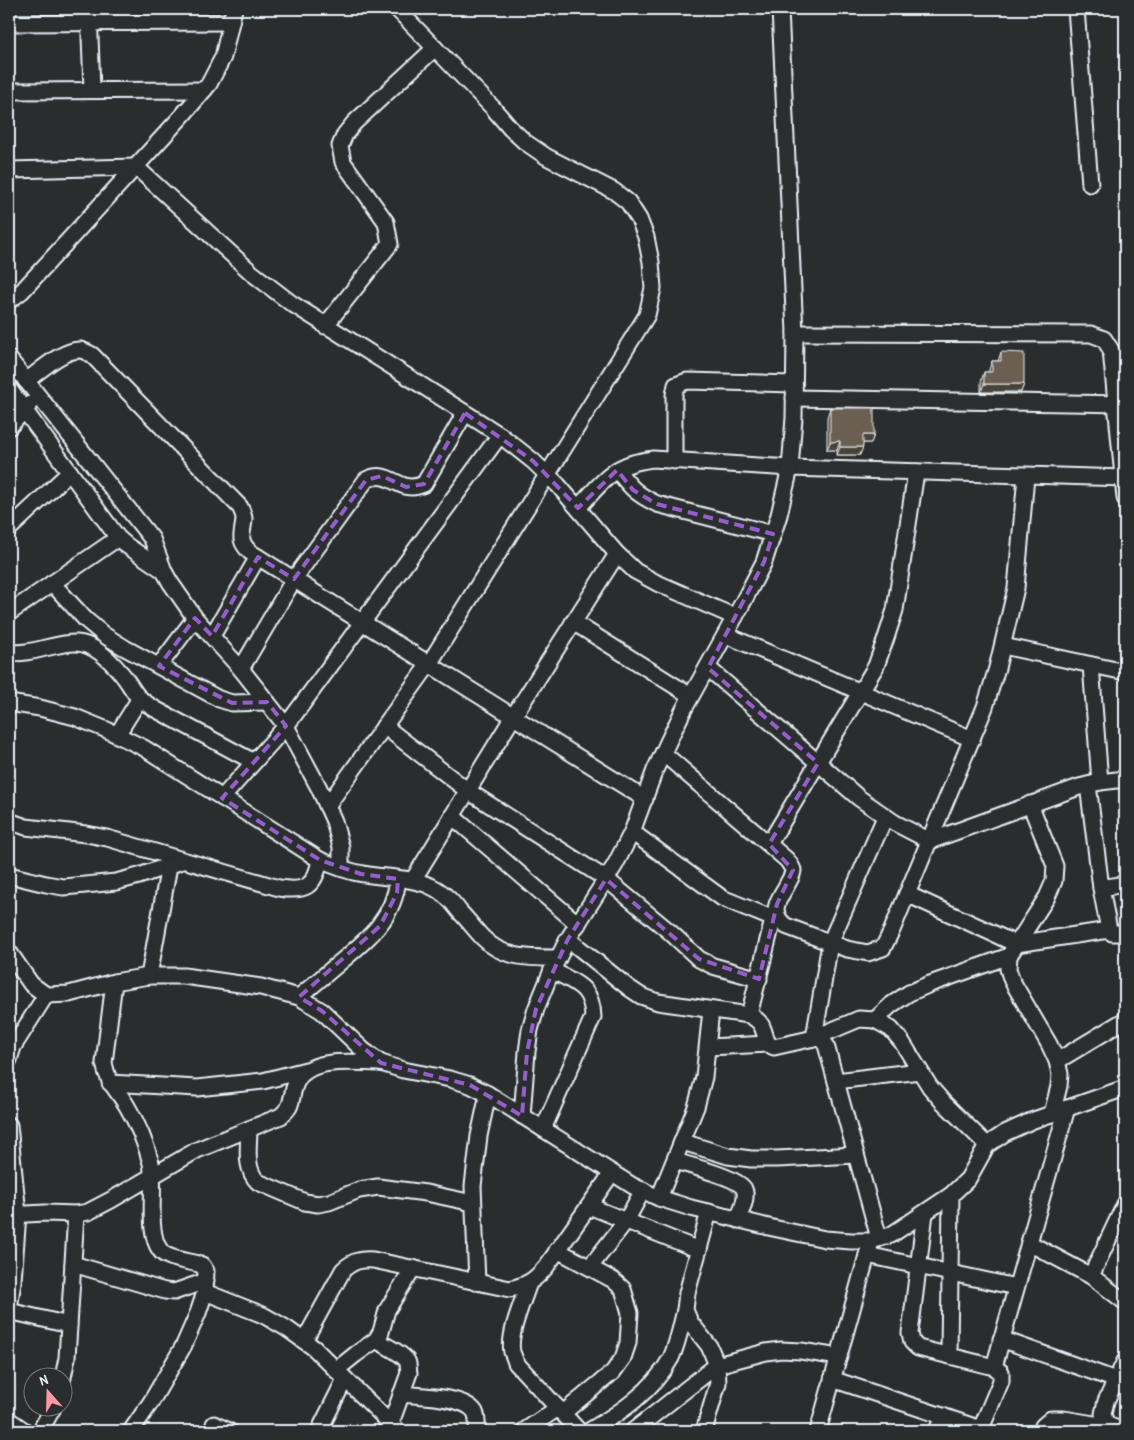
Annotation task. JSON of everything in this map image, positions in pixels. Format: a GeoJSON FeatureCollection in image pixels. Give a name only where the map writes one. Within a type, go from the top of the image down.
{"type":"FeatureCollection","features":[{"type":"Feature","properties":{"kind":"street"},"geometry":{"type":"LineString","coordinates":[[327,806],[429,664],[647,315],[653,288],[651,262],[646,238],[639,219],[628,202],[614,191],[547,157],[525,142],[397,9]]}},
{"type":"Feature","properties":{"kind":"street"},"geometry":{"type":"LineString","coordinates":[[522,1116],[527,1052],[530,1030],[536,1009],[568,939],[632,832],[655,770],[683,711],[764,562],[779,515],[790,468],[795,333],[780,9]]}},
{"type":"Feature","properties":{"kind":"street"},"geometry":{"type":"LineString","coordinates":[[1076,9],[1090,184]]}},
{"type":"Feature","properties":{"kind":"street"},"geometry":{"type":"LineString","coordinates":[[89,16],[92,90]]}},
{"type":"Feature","properties":{"kind":"street"},"geometry":{"type":"LineString","coordinates":[[9,23],[89,16],[232,16],[223,57],[209,84],[22,291],[9,301]]}},
{"type":"Feature","properties":{"kind":"street"},"geometry":{"type":"LineString","coordinates":[[325,326],[390,244],[386,222],[343,162],[340,146],[345,134],[354,123],[435,48]]}},
{"type":"Feature","properties":{"kind":"street"},"geometry":{"type":"LineString","coordinates":[[9,91],[204,90]]}},
{"type":"Feature","properties":{"kind":"street"},"geometry":{"type":"LineString","coordinates":[[9,170],[136,167],[252,273],[291,304],[500,435],[533,461],[558,485],[617,554],[635,571],[657,583],[735,617]]}},
{"type":"Feature","properties":{"kind":"street"},"geometry":{"type":"LineString","coordinates":[[795,333],[1091,334],[1104,339],[1111,350],[1121,404],[1125,498]]}},
{"type":"Feature","properties":{"kind":"street"},"geometry":{"type":"LineString","coordinates":[[26,381],[57,358],[69,352],[80,350],[92,354],[240,507],[244,517],[241,536],[243,544],[250,552],[645,799]]}},
{"type":"Feature","properties":{"kind":"street"},"geometry":{"type":"LineString","coordinates":[[9,359],[152,538],[170,582],[195,618],[241,668],[286,726],[334,821],[341,847],[340,868]]}},
{"type":"Feature","properties":{"kind":"street"},"geometry":{"type":"LineString","coordinates":[[674,461],[674,395],[676,385],[687,381],[794,391],[1121,404]]}},
{"type":"Feature","properties":{"kind":"street"},"geometry":{"type":"LineString","coordinates":[[9,389],[118,538],[131,549],[164,570]]}},
{"type":"Feature","properties":{"kind":"street"},"geometry":{"type":"LineString","coordinates":[[9,427],[38,395]]}},
{"type":"Feature","properties":{"kind":"street"},"geometry":{"type":"LineString","coordinates":[[241,668],[294,579],[366,480],[375,476],[382,476],[406,487],[415,488],[424,484],[465,413]]}},
{"type":"Feature","properties":{"kind":"street"},"geometry":{"type":"LineString","coordinates":[[222,798],[286,726],[500,435]]}},
{"type":"Feature","properties":{"kind":"street"},"geometry":{"type":"LineString","coordinates":[[578,508],[604,480],[617,470],[632,463],[653,459],[790,468],[1124,478]]}},
{"type":"Feature","properties":{"kind":"street"},"geometry":{"type":"LineString","coordinates":[[617,470],[633,490],[657,504],[773,534]]}},
{"type":"Feature","properties":{"kind":"street"},"geometry":{"type":"LineString","coordinates":[[9,529],[70,472]]}},
{"type":"Feature","properties":{"kind":"street"},"geometry":{"type":"LineString","coordinates":[[769,844],[876,666],[895,610],[916,472]]}},
{"type":"Feature","properties":{"kind":"street"},"geometry":{"type":"LineString","coordinates":[[632,832],[722,898],[775,916],[786,926],[846,949],[868,953],[883,948],[930,841],[985,707],[1003,646],[1016,588],[1026,476]]}},
{"type":"Feature","properties":{"kind":"street"},"geometry":{"type":"LineString","coordinates":[[9,613],[118,538]]}},
{"type":"Feature","properties":{"kind":"street"},"geometry":{"type":"LineString","coordinates":[[299,997],[359,948],[380,926],[391,908],[397,893],[452,816],[617,554]]}},
{"type":"Feature","properties":{"kind":"street"},"geometry":{"type":"LineString","coordinates":[[212,636],[258,557]]}},
{"type":"Feature","properties":{"kind":"street"},"geometry":{"type":"LineString","coordinates":[[52,583],[86,620],[104,635],[125,648],[219,699],[232,703],[267,702]]}},
{"type":"Feature","properties":{"kind":"street"},"geometry":{"type":"LineString","coordinates":[[160,666],[195,618]]}},
{"type":"Feature","properties":{"kind":"street"},"geometry":{"type":"LineString","coordinates":[[573,622],[692,696]]}},
{"type":"Feature","properties":{"kind":"street"},"geometry":{"type":"LineString","coordinates":[[726,635],[972,739]]}},
{"type":"Feature","properties":{"kind":"street"},"geometry":{"type":"LineString","coordinates":[[9,652],[79,643],[91,647],[103,655],[121,673],[140,698],[155,709],[254,762]]}},
{"type":"Feature","properties":{"kind":"street"},"geometry":{"type":"LineString","coordinates":[[1003,646],[1125,672]]}},
{"type":"Feature","properties":{"kind":"street"},"geometry":{"type":"LineString","coordinates":[[1091,665],[1094,783],[1101,888],[1109,930]]}},
{"type":"Feature","properties":{"kind":"street"},"geometry":{"type":"LineString","coordinates":[[708,668],[859,798],[885,817],[930,841],[1030,804],[1094,783],[1125,779]]}},
{"type":"Feature","properties":{"kind":"street"},"geometry":{"type":"LineString","coordinates":[[117,734],[140,698]]}},
{"type":"Feature","properties":{"kind":"street"},"geometry":{"type":"LineString","coordinates":[[9,703],[40,708],[75,717],[117,734],[144,748],[320,860],[361,874],[406,879],[429,885],[444,894],[484,939],[496,949],[555,964],[590,995],[593,1017],[543,1129]]}},
{"type":"Feature","properties":{"kind":"street"},"geometry":{"type":"LineString","coordinates":[[384,726],[468,790],[606,878],[699,959],[712,966],[759,979]]}},
{"type":"Feature","properties":{"kind":"street"},"geometry":{"type":"LineString","coordinates":[[663,753],[787,860],[793,870],[791,879],[777,904],[749,1015]]}},
{"type":"Feature","properties":{"kind":"street"},"geometry":{"type":"LineString","coordinates":[[1030,804],[1055,866],[1054,881],[1047,897],[1013,950],[1008,969],[1012,981],[1057,1061],[1060,1074],[1059,1086],[1052,1114]]}},
{"type":"Feature","properties":{"kind":"street"},"geometry":{"type":"LineString","coordinates":[[452,816],[578,924]]}},
{"type":"Feature","properties":{"kind":"street"},"geometry":{"type":"LineString","coordinates":[[814,1038],[830,943],[885,817]]}},
{"type":"Feature","properties":{"kind":"street"},"geometry":{"type":"LineString","coordinates":[[9,821],[26,827],[107,838],[176,863],[294,890],[307,887],[313,881],[318,871],[320,860]]}},
{"type":"Feature","properties":{"kind":"street"},"geometry":{"type":"LineString","coordinates":[[9,875],[63,887],[124,880],[176,863]]}},
{"type":"Feature","properties":{"kind":"street"},"geometry":{"type":"LineString","coordinates":[[149,976],[176,863]]}},
{"type":"Feature","properties":{"kind":"street"},"geometry":{"type":"LineString","coordinates":[[1101,888],[1125,884]]}},
{"type":"Feature","properties":{"kind":"street"},"geometry":{"type":"LineString","coordinates":[[907,894],[1013,950]]}},
{"type":"Feature","properties":{"kind":"street"},"geometry":{"type":"LineString","coordinates":[[875,1020],[891,1005],[909,993],[1013,950],[1109,930],[1112,933],[1125,933]]}},
{"type":"Feature","properties":{"kind":"street"},"geometry":{"type":"LineString","coordinates":[[568,939],[641,996],[658,1002],[749,1015],[758,1019],[763,1027],[768,1044]]}},
{"type":"Feature","properties":{"kind":"street"},"geometry":{"type":"LineString","coordinates":[[9,952],[13,968],[46,995],[69,994],[114,982],[149,976],[184,976],[261,987],[299,997],[322,1012],[381,1064]]}},
{"type":"Feature","properties":{"kind":"street"},"geometry":{"type":"LineString","coordinates":[[114,982],[104,1063],[110,1083],[126,1105],[146,1148],[153,1176],[153,1232],[155,1243],[161,1252],[171,1258],[202,1265],[206,1271],[206,1286],[184,1346],[151,1402],[131,1431]]}},
{"type":"Feature","properties":{"kind":"street"},"geometry":{"type":"LineString","coordinates":[[9,1060],[13,1047],[46,995]]}},
{"type":"Feature","properties":{"kind":"street"},"geometry":{"type":"LineString","coordinates":[[659,1198],[696,1107],[704,1077],[711,1010]]}},
{"type":"Feature","properties":{"kind":"street"},"geometry":{"type":"LineString","coordinates":[[708,1048],[768,1044],[774,1047],[814,1038],[859,1019],[875,1020],[891,1029],[944,1102],[987,1145]]}},
{"type":"Feature","properties":{"kind":"street"},"geometry":{"type":"LineString","coordinates":[[1057,1061],[1125,1020]]}},
{"type":"Feature","properties":{"kind":"street"},"geometry":{"type":"LineString","coordinates":[[814,1038],[821,1039],[826,1045],[856,1156],[872,1245],[818,1431]]}},
{"type":"Feature","properties":{"kind":"street"},"geometry":{"type":"LineString","coordinates":[[110,1083],[197,1088],[216,1087],[263,1081],[325,1064],[381,1064],[450,1079],[470,1085],[488,1094],[633,1186],[659,1198],[773,1228],[825,1239],[872,1245],[918,1267],[1016,1287]]}},
{"type":"Feature","properties":{"kind":"street"},"geometry":{"type":"LineString","coordinates":[[13,1215],[76,1214],[98,1208],[197,1150],[281,1116],[289,1108],[299,1076],[306,1070]]}},
{"type":"Feature","properties":{"kind":"street"},"geometry":{"type":"LineString","coordinates":[[836,1081],[920,1071]]}},
{"type":"Feature","properties":{"kind":"street"},"geometry":{"type":"LineString","coordinates":[[126,1105],[132,1084]]}},
{"type":"Feature","properties":{"kind":"street"},"geometry":{"type":"LineString","coordinates":[[872,1245],[891,1235],[951,1195],[968,1179],[987,1145],[1004,1133],[1125,1088]]}},
{"type":"Feature","properties":{"kind":"street"},"geometry":{"type":"LineString","coordinates":[[477,1282],[473,1186],[479,1136],[488,1094]]}},
{"type":"Feature","properties":{"kind":"street"},"geometry":{"type":"LineString","coordinates":[[994,1367],[1068,1108]]}},
{"type":"Feature","properties":{"kind":"street"},"geometry":{"type":"LineString","coordinates":[[9,1125],[13,1215],[13,1281],[9,1310],[69,1325]]}},
{"type":"Feature","properties":{"kind":"street"},"geometry":{"type":"LineString","coordinates":[[249,1129],[248,1161],[252,1177],[258,1182],[305,1202],[318,1204],[330,1202],[359,1190],[378,1187],[426,1193],[473,1203]]}},
{"type":"Feature","properties":{"kind":"street"},"geometry":{"type":"LineString","coordinates":[[683,1142],[728,1156],[751,1159],[856,1156]]}},
{"type":"Feature","properties":{"kind":"street"},"geometry":{"type":"LineString","coordinates":[[675,1161],[731,1179],[740,1184],[745,1190],[745,1198],[738,1220]]}},
{"type":"Feature","properties":{"kind":"street"},"geometry":{"type":"LineString","coordinates":[[304,1341],[343,1270],[361,1259],[510,1289],[529,1283],[537,1277],[612,1173]]}},
{"type":"Feature","properties":{"kind":"street"},"geometry":{"type":"LineString","coordinates":[[590,1268],[626,1221],[643,1190]]}},
{"type":"Feature","properties":{"kind":"street"},"geometry":{"type":"LineString","coordinates":[[949,1356],[951,1195]]}},
{"type":"Feature","properties":{"kind":"street"},"geometry":{"type":"LineString","coordinates":[[589,1206],[699,1250]]}},
{"type":"Feature","properties":{"kind":"street"},"geometry":{"type":"LineString","coordinates":[[589,1431],[627,1407],[647,1389],[670,1359],[678,1341],[686,1310],[687,1293],[709,1212]]}},
{"type":"Feature","properties":{"kind":"street"},"geometry":{"type":"LineString","coordinates":[[832,1379],[980,1430],[1001,1381],[1001,1372],[994,1367],[918,1348],[912,1342],[910,1333],[925,1213]]}},
{"type":"Feature","properties":{"kind":"street"},"geometry":{"type":"LineString","coordinates":[[64,1368],[76,1214]]}},
{"type":"Feature","properties":{"kind":"street"},"geometry":{"type":"LineString","coordinates":[[1091,1276],[1123,1214]]}},
{"type":"Feature","properties":{"kind":"street"},"geometry":{"type":"LineString","coordinates":[[1029,1243],[1091,1276],[1125,1302]]}},
{"type":"Feature","properties":{"kind":"street"},"geometry":{"type":"LineString","coordinates":[[524,1431],[560,1411],[613,1372],[624,1358],[628,1343],[630,1313],[623,1289],[613,1280],[557,1250]]}},
{"type":"Feature","properties":{"kind":"street"},"geometry":{"type":"LineString","coordinates":[[73,1264],[165,1291],[174,1292],[206,1286],[264,1315],[314,1348],[391,1429]]}},
{"type":"Feature","properties":{"kind":"street"},"geometry":{"type":"LineString","coordinates":[[319,1431],[340,1374],[356,1354],[376,1340],[381,1332],[387,1310],[413,1268]]}},
{"type":"Feature","properties":{"kind":"street"},"geometry":{"type":"LineString","coordinates":[[529,1283],[511,1341],[512,1352],[516,1363],[579,1431]]}},
{"type":"Feature","properties":{"kind":"street"},"geometry":{"type":"LineString","coordinates":[[686,1310],[690,1322],[709,1346],[717,1365],[718,1383],[704,1431]]}},
{"type":"Feature","properties":{"kind":"street"},"geometry":{"type":"LineString","coordinates":[[1002,1339],[1116,1380]]}},
{"type":"Feature","properties":{"kind":"street"},"geometry":{"type":"LineString","coordinates":[[376,1340],[402,1356],[406,1360],[409,1373],[391,1429]]}},
{"type":"Feature","properties":{"kind":"street"},"geometry":{"type":"LineString","coordinates":[[633,1431],[717,1365],[781,1350],[838,1357]]}},
{"type":"Feature","properties":{"kind":"street"},"geometry":{"type":"LineString","coordinates":[[1118,1429],[1106,1423],[1103,1414],[1106,1401],[1125,1361]]}},
{"type":"Feature","properties":{"kind":"street"},"geometry":{"type":"LineString","coordinates":[[401,1394],[454,1400],[466,1404],[474,1411],[477,1417],[477,1431]]}},
{"type":"Feature","properties":{"kind":"street"},"geometry":{"type":"LineString","coordinates":[[937,1431],[943,1416]]}},
{"type":"Feature","properties":{"kind":"street"},"geometry":{"type":"LineString","coordinates":[[40,1431],[47,1418]]}},
{"type":"Feature","properties":{"kind":"street"},"geometry":{"type":"LineString","coordinates":[[1040,1431],[1051,1419],[1064,1419],[1118,1429]]}},
{"type":"Feature","properties":{"kind":"street"},"geometry":{"type":"LineString","coordinates":[[9,1420],[25,1431]]}},
{"type":"Feature","properties":{"kind":"street"},"geometry":{"type":"LineString","coordinates":[[214,1424],[229,1431]]}},
{"type":"Feature","properties":{"kind":"highlighted area"},"geometry":{"type":"Polygon","coordinates":[[[465,413],[533,461],[578,508],[617,470],[633,490],[657,504],[773,534],[764,562],[708,668],[818,763],[769,844],[793,870],[777,904],[759,979],[699,959],[606,879],[568,939],[536,1009],[527,1052],[522,1116],[470,1085],[381,1063],[322,1011],[299,997],[380,926],[397,893],[398,879],[361,874],[320,860],[222,798],[286,726],[267,702],[232,703],[159,666],[195,618],[212,636],[258,557],[294,579],[366,480],[382,476],[406,487],[424,484],[465,413]]]}},
{"type":"Feature","properties":{"kind":"building"},"geometry":{"type":"Polygon","coordinates":[[[1001,352],[1024,353],[1024,384],[984,384],[984,372],[992,372],[992,361],[1001,361],[1001,352]]]}},
{"type":"Feature","properties":{"kind":"building"},"geometry":{"type":"Polygon","coordinates":[[[830,408],[874,408],[874,435],[863,435],[863,447],[840,447],[840,441],[830,442],[830,408]]]}}]}
